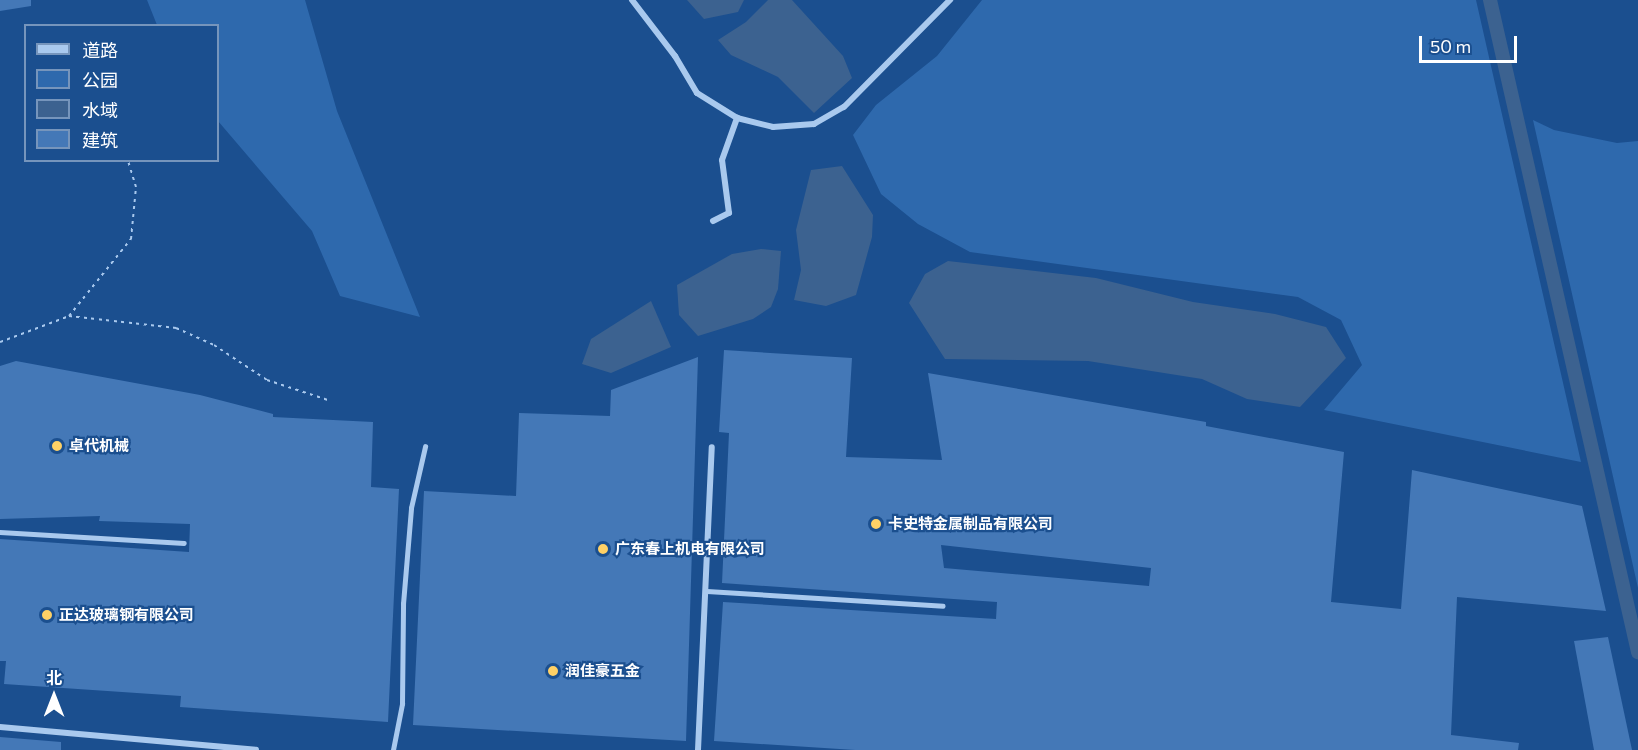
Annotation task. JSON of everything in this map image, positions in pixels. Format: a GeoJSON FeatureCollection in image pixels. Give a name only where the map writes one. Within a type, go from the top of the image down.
{"type":"FeatureCollection","features":[{"type":"Feature","properties":{"kind":"street"},"geometry":{"type":"LineString","coordinates":[[632,0],[675,56],[697,93],[736,118],[773,127],[814,124],[844,107],[950,0]]}},
{"type":"Feature","properties":{"kind":"street"},"geometry":{"type":"LineString","coordinates":[[713,221],[729,213],[722,160],[736,118]]}},
{"type":"Feature","properties":{"kind":"street"},"geometry":{"type":"LineString","coordinates":[[698,750],[712,447]]}},
{"type":"Feature","properties":{"kind":"street"},"geometry":{"type":"LineString","coordinates":[[0,727],[256,750]]}},
{"type":"Feature","properties":{"kind":"lane"},"geometry":{"type":"LineString","coordinates":[[393,750],[402,704],[403,604],[411,508],[424,447]]}},
{"type":"Feature","properties":{"kind":"lane"},"geometry":{"type":"LineString","coordinates":[[0,532],[184,543]]}},
{"type":"Feature","properties":{"kind":"lane"},"geometry":{"type":"LineString","coordinates":[[707,591],[943,606]]}},
{"type":"Feature","properties":{"kind":"path"},"geometry":{"type":"LineString","coordinates":[[69,316],[131,239],[136,187],[129,162]]}},
{"type":"Feature","properties":{"kind":"path"},"geometry":{"type":"LineString","coordinates":[[0,342],[69,316],[176,328],[214,345],[267,380],[328,400]]}},
{"type":"Feature","properties":{"kind":"green space"},"geometry":{"type":"Polygon","coordinates":[[[147,0],[305,0],[337,111],[420,317],[340,296],[312,231],[219,122],[219,24],[157,24],[147,0]]]}},
{"type":"Feature","properties":{"kind":"green space"},"geometry":{"type":"Polygon","coordinates":[[[982,0],[1476,0],[1581,462],[1324,410],[1362,365],[1341,320],[1298,297],[970,252],[918,224],[881,194],[853,135],[876,105],[937,56],[982,0]]]}},
{"type":"Feature","properties":{"kind":"green space"},"geometry":{"type":"Polygon","coordinates":[[[1533,120],[1554,130],[1617,143],[1638,141],[1638,588],[1533,120]]]}},
{"type":"Feature","properties":{"kind":"water"},"geometry":{"type":"Polygon","coordinates":[[[687,0],[744,0],[738,12],[704,19],[687,0]]]}},
{"type":"Feature","properties":{"kind":"water"},"geometry":{"type":"Polygon","coordinates":[[[768,0],[792,0],[843,56],[852,78],[814,113],[778,77],[731,55],[718,40],[746,22],[768,0]]]}},
{"type":"Feature","properties":{"kind":"water"},"geometry":{"type":"Polygon","coordinates":[[[842,166],[873,215],[872,237],[856,295],[826,306],[794,300],[801,270],[796,230],[811,170],[842,166]]]}},
{"type":"Feature","properties":{"kind":"water"},"geometry":{"type":"Polygon","coordinates":[[[761,249],[781,251],[778,289],[771,307],[753,319],[698,336],[679,315],[677,285],[732,254],[761,249]]]}},
{"type":"Feature","properties":{"kind":"water"},"geometry":{"type":"Polygon","coordinates":[[[948,261],[1096,278],[1193,302],[1275,314],[1326,327],[1346,358],[1300,407],[1247,399],[1202,379],[1088,361],[945,359],[909,303],[925,274],[948,261]]]}},
{"type":"Feature","properties":{"kind":"water"},"geometry":{"type":"Polygon","coordinates":[[[651,301],[671,347],[611,373],[582,364],[591,339],[651,301]]]}},
{"type":"Feature","properties":{"kind":"building"},"geometry":{"type":"Polygon","coordinates":[[[0,0],[31,0],[31,6],[0,11],[0,0]]]}},
{"type":"Feature","properties":{"kind":"building"},"geometry":{"type":"Polygon","coordinates":[[[724,350],[852,358],[846,457],[942,460],[928,373],[1206,422],[1206,426],[1344,452],[1331,602],[1401,609],[1412,470],[1582,506],[1606,611],[1457,597],[1451,735],[1519,743],[1518,750],[855,750],[714,741],[723,602],[996,619],[997,602],[722,583],[729,433],[719,432],[724,350]],[[941,545],[944,568],[1149,586],[1151,568],[941,545]]]}},
{"type":"Feature","properties":{"kind":"building"},"geometry":{"type":"Polygon","coordinates":[[[698,357],[686,741],[413,725],[424,491],[516,496],[519,413],[610,416],[611,390],[698,357]]]}},
{"type":"Feature","properties":{"kind":"building"},"geometry":{"type":"Polygon","coordinates":[[[16,361],[200,395],[273,414],[273,417],[373,422],[371,487],[399,489],[388,722],[180,707],[181,696],[4,684],[6,661],[0,661],[0,539],[189,552],[190,524],[99,521],[100,516],[0,519],[0,366],[16,361]]]}},
{"type":"Feature","properties":{"kind":"building"},"geometry":{"type":"Polygon","coordinates":[[[1608,637],[1632,750],[1594,750],[1574,641],[1608,637]]]}},
{"type":"Feature","properties":{"kind":"building"},"geometry":{"type":"Polygon","coordinates":[[[0,737],[61,742],[61,750],[0,750],[0,737]]]}},
{"type":"Feature","properties":{"kind":"waterway"},"geometry":{"type":"LineString","coordinates":[[1490,0],[1638,652]]}},
{"type":"Feature","properties":{"kind":"place","name":"卓代机械"},"geometry":{"type":"Point","coordinates":[57,446]}},
{"type":"Feature","properties":{"kind":"place","name":"卡史特金属制品有限公司"},"geometry":{"type":"Point","coordinates":[876,524]}},
{"type":"Feature","properties":{"kind":"place","name":"广东春上机电有限公司"},"geometry":{"type":"Point","coordinates":[603,549]}},
{"type":"Feature","properties":{"kind":"place","name":"正达玻璃钢有限公司"},"geometry":{"type":"Point","coordinates":[47,615]}},
{"type":"Feature","properties":{"kind":"place","name":"润佳豪五金"},"geometry":{"type":"Point","coordinates":[553,671]}}]}
